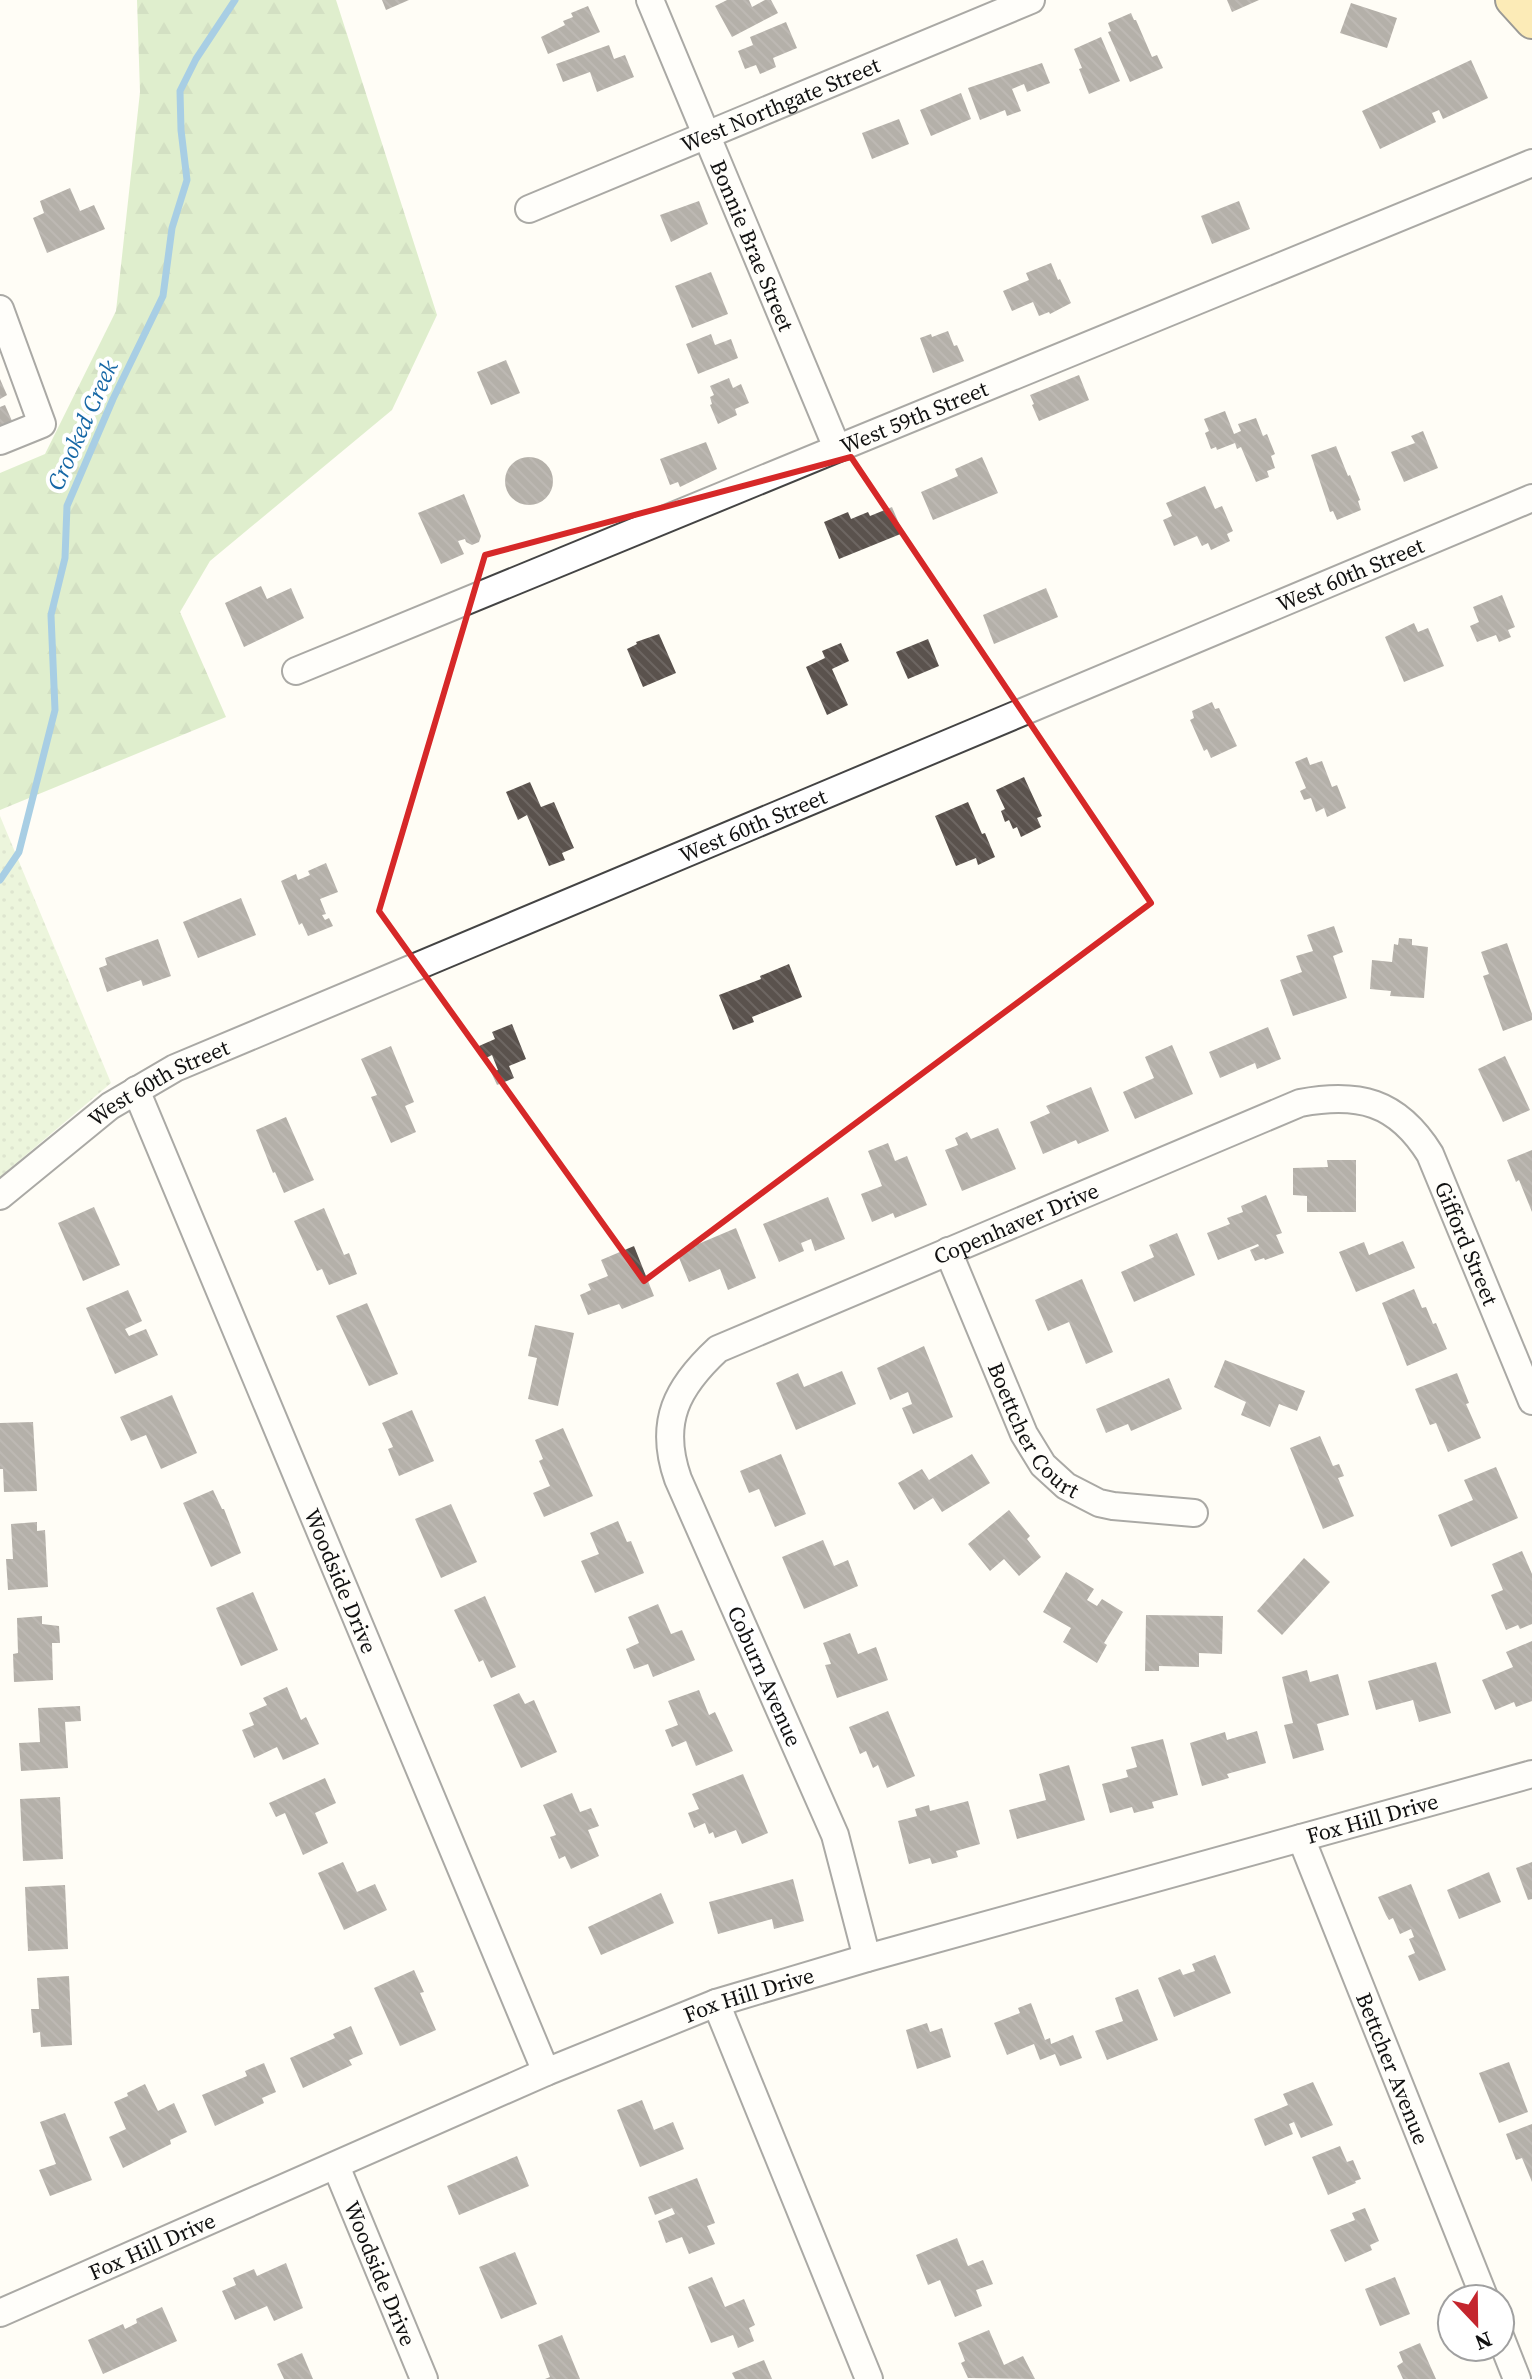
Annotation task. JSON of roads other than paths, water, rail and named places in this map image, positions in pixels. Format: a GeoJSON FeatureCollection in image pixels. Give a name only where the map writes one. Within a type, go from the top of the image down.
{"type":"FeatureCollection","features":[{"type":"Feature","properties":{"kind":"street","name":"Bonnie Brae Street"},"geometry":{"type":"LineString","coordinates":[[650,0],[837,448]]}},
{"type":"Feature","properties":{"kind":"street","name":"West Northgate Street"},"geometry":{"type":"LineString","coordinates":[[529,209],[1031,0]]}},
{"type":"Feature","properties":{"kind":"street","name":"West 59th Street"},"geometry":{"type":"LineString","coordinates":[[296,671],[1532,163]]}},
{"type":"Feature","properties":{"kind":"street"},"geometry":{"type":"LineString","coordinates":[[0,309],[42,424],[0,441]]}},
{"type":"Feature","properties":{"kind":"street","name":"West 60th Street"},"geometry":{"type":"LineString","coordinates":[[0,1196],[101,1114],[175,1068],[1532,498]]}},
{"type":"Feature","properties":{"kind":"street","name":"Woodside Drive"},"geometry":{"type":"LineString","coordinates":[[136,1090],[546,2072]]}},
{"type":"Feature","properties":{"kind":"street","name":"Copenhaver Drive"},"geometry":{"type":"LineString","coordinates":[[679,1396],[699,1366],[718,1349],[1300,1103],[1347,1098],[1376,1105]]}},
{"type":"Feature","properties":{"kind":"street","name":"Gifford Street"},"geometry":{"type":"LineString","coordinates":[[1376,1105],[1407,1125],[1430,1154],[1532,1401]]}},
{"type":"Feature","properties":{"kind":"street","name":"Boettcher Court"},"geometry":{"type":"LineString","coordinates":[[948,1251],[1024,1434],[1043,1465],[1066,1486],[1099,1503],[1194,1513]]}},
{"type":"Feature","properties":{"kind":"street","name":"Coburn Avenue"},"geometry":{"type":"LineString","coordinates":[[679,1396],[671,1435],[671,1453],[676,1472],[835,1835],[867,1958]]}},
{"type":"Feature","properties":{"kind":"street","name":"Fox Hill Drive"},"geometry":{"type":"LineString","coordinates":[[0,2313],[546,2072],[716,2003],[867,1958],[1532,1774]]}},
{"type":"Feature","properties":{"kind":"street","name":"Bettcher Avenue"},"geometry":{"type":"LineString","coordinates":[[1301,1838],[1479,2283]]}},
{"type":"Feature","properties":{"kind":"street"},"geometry":{"type":"LineString","coordinates":[[716,2003],[869,2379]]}},
{"type":"Feature","properties":{"kind":"street","name":"Woodside Drive"},"geometry":{"type":"LineString","coordinates":[[336,2166],[424,2379]]}},
{"type":"Feature","properties":{"kind":"waterway","name":"Crooked Creek"},"geometry":{"type":"LineString","coordinates":[[0,880],[19,852],[55,710],[51,615],[65,558],[67,506],[113,399],[163,296],[172,228],[187,180],[180,91],[196,59],[235,0]]}}]}
